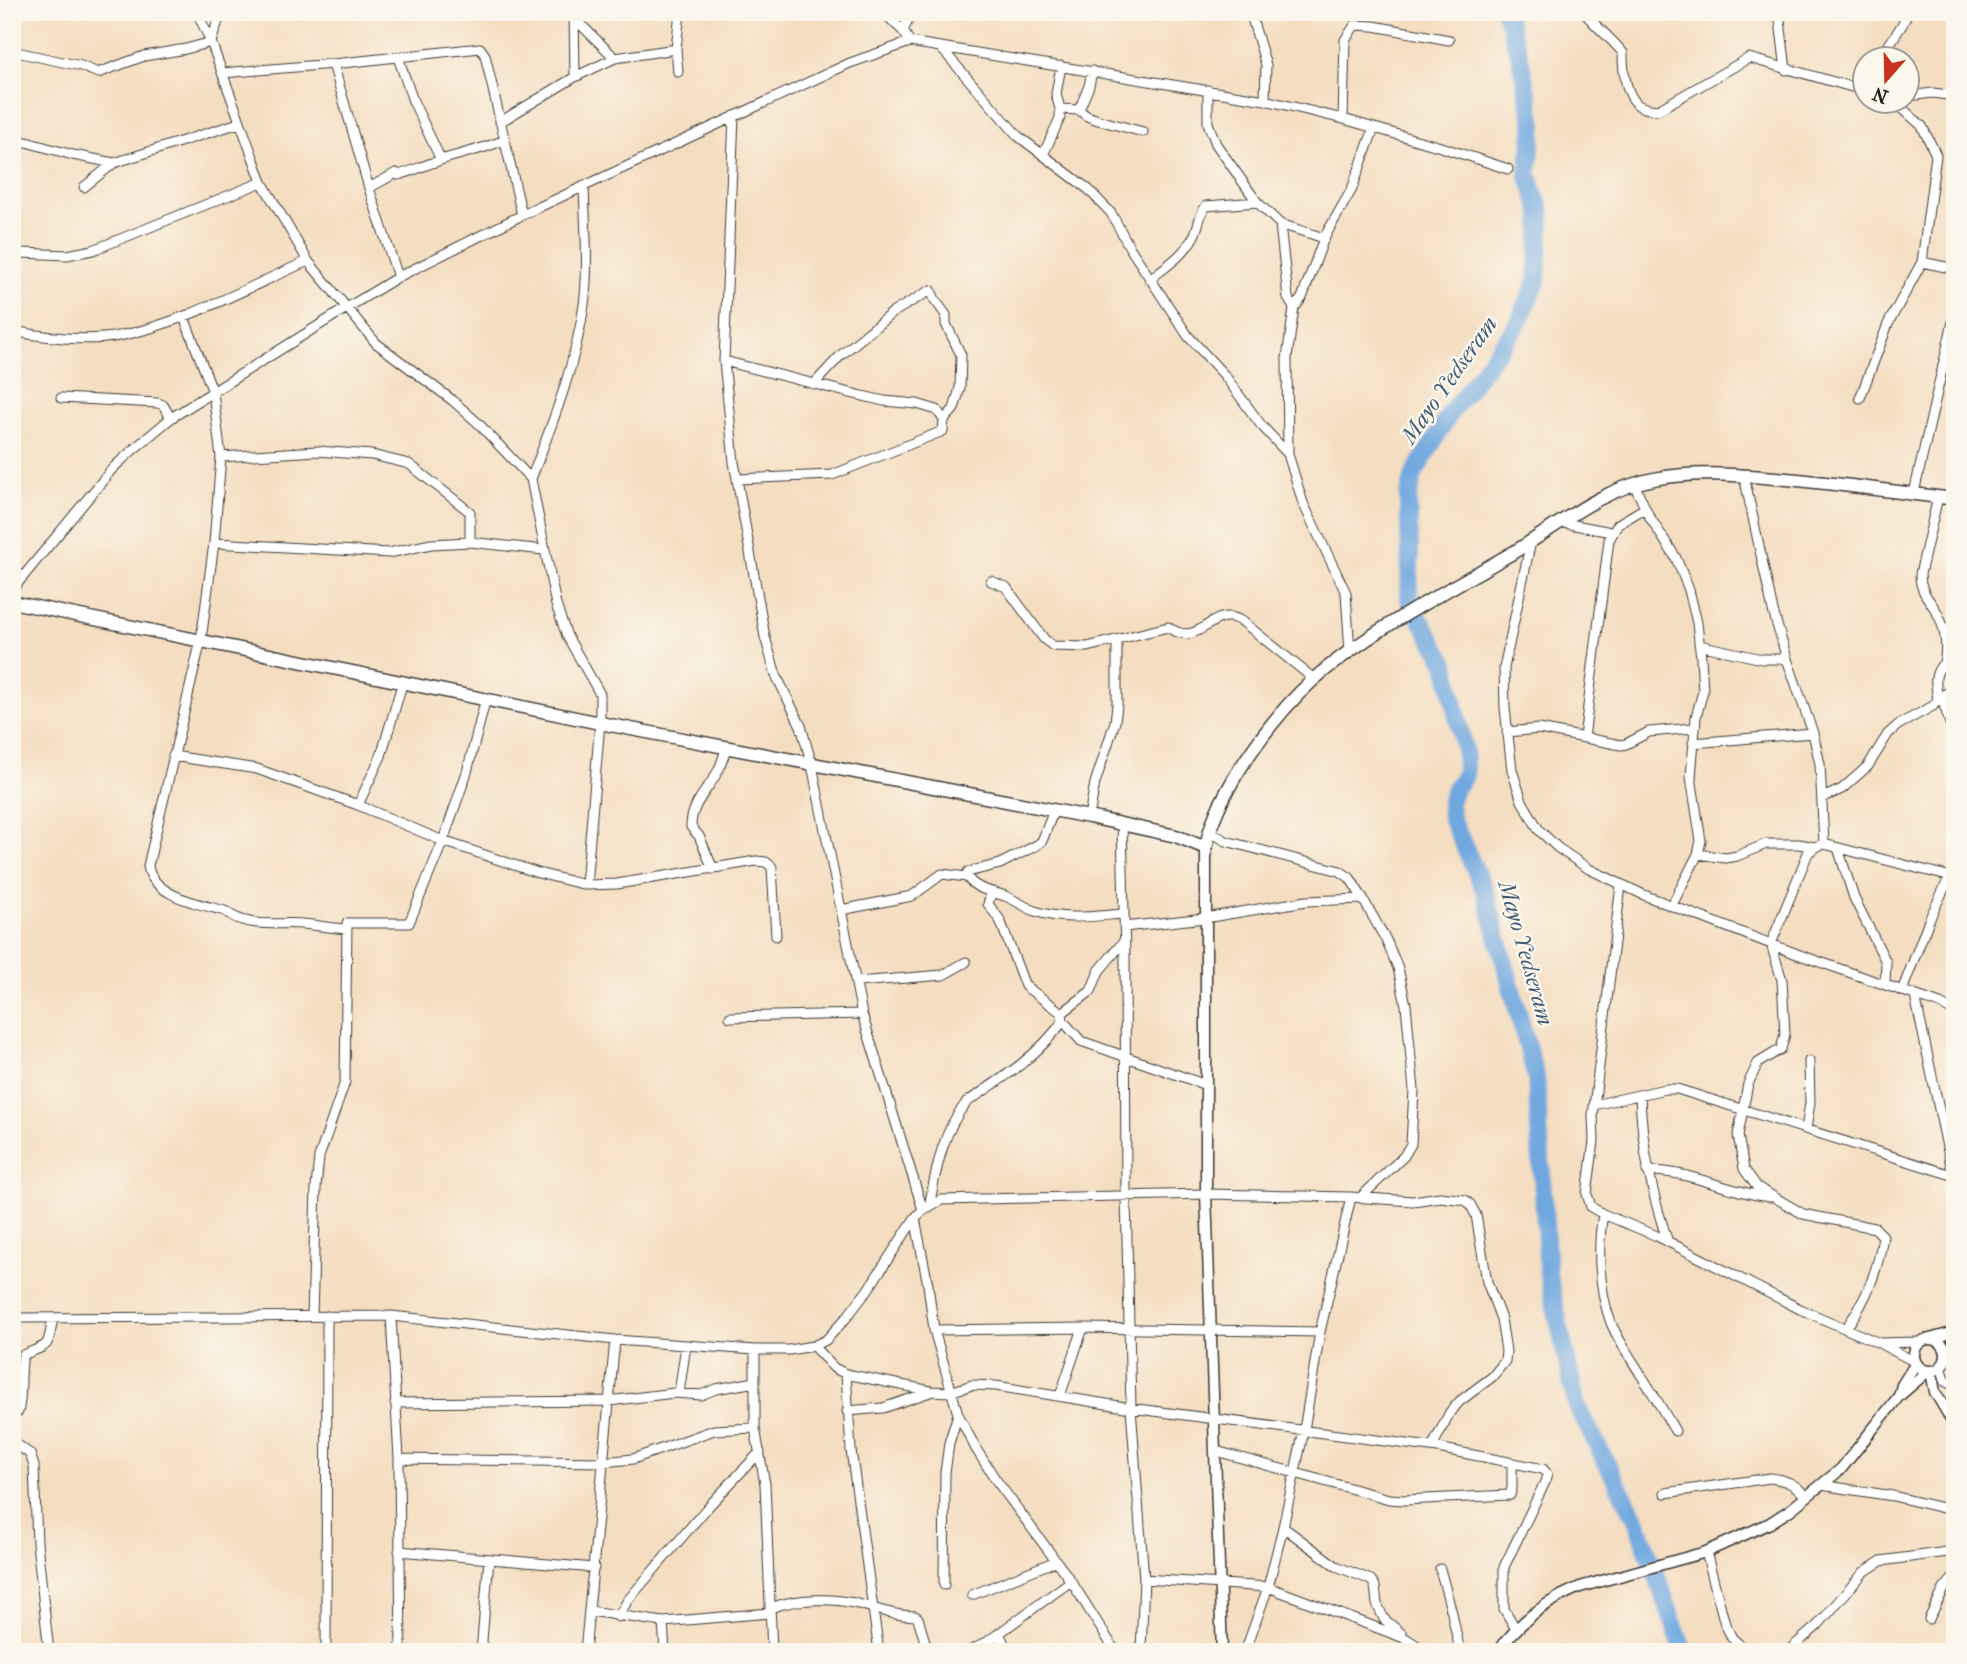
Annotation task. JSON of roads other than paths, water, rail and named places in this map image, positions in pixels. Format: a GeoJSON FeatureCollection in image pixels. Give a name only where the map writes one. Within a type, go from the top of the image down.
{"type":"FeatureCollection","features":[{"type":"Feature","properties":{"kind":"main road"},"geometry":{"type":"LineString","coordinates":[[12,602],[600,723],[1089,817],[1177,836],[1206,848],[1209,831],[1230,785],[1258,741],[1314,679],[1377,634],[1590,503],[1634,484],[1683,475],[1744,476],[1955,499]]}},
{"type":"Feature","properties":{"kind":"main road"},"geometry":{"type":"LineString","coordinates":[[1177,836],[1209,831]]}},
{"type":"Feature","properties":{"kind":"street"},"geometry":{"type":"LineString","coordinates":[[197,12],[211,42],[262,182],[308,261],[345,309],[376,343],[453,400],[531,479]]}},
{"type":"Feature","properties":{"kind":"street"},"geometry":{"type":"LineString","coordinates":[[211,42],[221,12]]}},
{"type":"Feature","properties":{"kind":"street"},"geometry":{"type":"LineString","coordinates":[[678,72],[676,49],[680,12]]}},
{"type":"Feature","properties":{"kind":"street"},"geometry":{"type":"LineString","coordinates":[[883,12],[903,31],[910,42]]}},
{"type":"Feature","properties":{"kind":"street"},"geometry":{"type":"LineString","coordinates":[[903,31],[912,12]]}},
{"type":"Feature","properties":{"kind":"street"},"geometry":{"type":"LineString","coordinates":[[1250,12],[1266,65],[1265,100]]}},
{"type":"Feature","properties":{"kind":"street"},"geometry":{"type":"LineString","coordinates":[[1584,12],[1597,29],[1614,41],[1623,52],[1623,69],[1630,93],[1636,104],[1644,108],[1658,110],[1749,58],[1852,87]]}},
{"type":"Feature","properties":{"kind":"street"},"geometry":{"type":"LineString","coordinates":[[1779,12],[1786,70]]}},
{"type":"Feature","properties":{"kind":"street"},"geometry":{"type":"LineString","coordinates":[[1888,46],[1908,12]]}},
{"type":"Feature","properties":{"kind":"street"},"geometry":{"type":"LineString","coordinates":[[574,16],[615,58]]}},
{"type":"Feature","properties":{"kind":"street"},"geometry":{"type":"LineString","coordinates":[[574,16],[575,77]]}},
{"type":"Feature","properties":{"kind":"street"},"geometry":{"type":"LineString","coordinates":[[1343,119],[1345,40],[1355,25],[1449,40]]}},
{"type":"Feature","properties":{"kind":"street"},"geometry":{"type":"LineString","coordinates":[[12,51],[81,66],[98,73],[144,56],[211,42]]}},
{"type":"Feature","properties":{"kind":"street"},"geometry":{"type":"LineString","coordinates":[[12,590],[113,468],[171,418],[345,309],[398,277],[522,215],[850,63],[910,42],[1265,100],[1441,146],[1508,169]]}},
{"type":"Feature","properties":{"kind":"street"},"geometry":{"type":"LineString","coordinates":[[222,73],[480,48],[485,55],[522,215]]}},
{"type":"Feature","properties":{"kind":"street"},"geometry":{"type":"LineString","coordinates":[[941,48],[1018,136],[1088,189],[1111,213],[1188,336],[1225,376],[1261,425],[1288,454]]}},
{"type":"Feature","properties":{"kind":"street"},"geometry":{"type":"LineString","coordinates":[[500,122],[575,77],[615,58],[676,49]]}},
{"type":"Feature","properties":{"kind":"street"},"geometry":{"type":"LineString","coordinates":[[398,57],[413,101],[442,160]]}},
{"type":"Feature","properties":{"kind":"street"},"geometry":{"type":"LineString","coordinates":[[333,64],[398,277]]}},
{"type":"Feature","properties":{"kind":"street"},"geometry":{"type":"LineString","coordinates":[[1043,155],[1060,118],[1056,94],[1061,66]]}},
{"type":"Feature","properties":{"kind":"street"},"geometry":{"type":"LineString","coordinates":[[1079,110],[1089,86],[1091,71]]}},
{"type":"Feature","properties":{"kind":"street"},"geometry":{"type":"LineString","coordinates":[[1208,90],[1208,123],[1216,144],[1257,201],[1279,224],[1324,238]]}},
{"type":"Feature","properties":{"kind":"street"},"geometry":{"type":"LineString","coordinates":[[1922,94],[1955,96]]}},
{"type":"Feature","properties":{"kind":"street"},"geometry":{"type":"LineString","coordinates":[[1060,109],[1079,110],[1098,120],[1143,132]]}},
{"type":"Feature","properties":{"kind":"street"},"geometry":{"type":"LineString","coordinates":[[734,116],[724,361],[738,479],[765,637],[776,676],[801,726],[812,765],[858,982],[862,1014],[926,1209]]}},
{"type":"Feature","properties":{"kind":"street"},"geometry":{"type":"LineString","coordinates":[[1860,398],[1888,324],[1922,262],[1936,155],[1922,126],[1911,116]]}},
{"type":"Feature","properties":{"kind":"street"},"geometry":{"type":"LineString","coordinates":[[84,187],[114,163],[239,123]]}},
{"type":"Feature","properties":{"kind":"street"},"geometry":{"type":"LineString","coordinates":[[1350,652],[1346,593],[1303,503],[1288,454],[1287,358],[1294,308],[1302,298],[1324,238],[1352,189],[1374,128]]}},
{"type":"Feature","properties":{"kind":"street"},"geometry":{"type":"LineString","coordinates":[[12,138],[114,163]]}},
{"type":"Feature","properties":{"kind":"street"},"geometry":{"type":"LineString","coordinates":[[369,188],[396,173],[406,173],[504,140]]}},
{"type":"Feature","properties":{"kind":"street"},"geometry":{"type":"LineString","coordinates":[[12,255],[67,255],[93,250],[262,182]]}},
{"type":"Feature","properties":{"kind":"street"},"geometry":{"type":"LineString","coordinates":[[584,186],[587,266],[584,305],[566,388],[531,479],[556,605],[567,636],[600,694],[600,723],[586,885]]}},
{"type":"Feature","properties":{"kind":"street"},"geometry":{"type":"LineString","coordinates":[[1150,279],[1178,258],[1189,245],[1201,212],[1206,206],[1257,201]]}},
{"type":"Feature","properties":{"kind":"street"},"geometry":{"type":"LineString","coordinates":[[1279,224],[1288,298],[1294,308]]}},
{"type":"Feature","properties":{"kind":"street"},"geometry":{"type":"LineString","coordinates":[[12,331],[69,338],[118,337],[184,317],[308,261]]}},
{"type":"Feature","properties":{"kind":"street"},"geometry":{"type":"LineString","coordinates":[[1922,262],[1955,268]]}},
{"type":"Feature","properties":{"kind":"street"},"geometry":{"type":"LineString","coordinates":[[738,479],[832,475],[943,432],[944,420],[954,409],[960,387],[961,355],[946,324],[946,314],[931,290],[892,313],[841,355],[814,384]]}},
{"type":"Feature","properties":{"kind":"street"},"geometry":{"type":"LineString","coordinates":[[1914,493],[1955,313]]}},
{"type":"Feature","properties":{"kind":"street"},"geometry":{"type":"LineString","coordinates":[[184,317],[214,392],[221,457],[214,543],[201,640],[148,866],[152,880],[166,890],[225,911],[232,917],[276,925],[301,924],[347,929]]}},
{"type":"Feature","properties":{"kind":"street"},"geometry":{"type":"LineString","coordinates":[[724,361],[884,401],[917,404],[937,410],[944,420]]}},
{"type":"Feature","properties":{"kind":"street"},"geometry":{"type":"LineString","coordinates":[[61,398],[158,403],[163,405],[171,418]]}},
{"type":"Feature","properties":{"kind":"street"},"geometry":{"type":"LineString","coordinates":[[221,457],[317,451],[372,455],[409,464],[470,512],[470,542]]}},
{"type":"Feature","properties":{"kind":"street"},"geometry":{"type":"LineString","coordinates":[[1744,476],[1763,569],[1787,659],[1813,733],[1820,764],[1820,846]]}},
{"type":"Feature","properties":{"kind":"street"},"geometry":{"type":"LineString","coordinates":[[1634,484],[1645,508],[1676,558],[1689,590],[1699,645],[1703,691],[1694,728],[1691,777],[1701,841],[1698,854],[1672,905]]}},
{"type":"Feature","properties":{"kind":"street"},"geometry":{"type":"LineString","coordinates":[[1938,497],[1920,574],[1920,585],[1940,618],[1946,640],[1944,663],[1937,669],[1935,676],[1955,738]]}},
{"type":"Feature","properties":{"kind":"street"},"geometry":{"type":"LineString","coordinates":[[1584,738],[1605,560],[1611,531],[1633,513],[1645,508]]}},
{"type":"Feature","properties":{"kind":"street"},"geometry":{"type":"LineString","coordinates":[[1559,522],[1611,531]]}},
{"type":"Feature","properties":{"kind":"street"},"geometry":{"type":"LineString","coordinates":[[1531,541],[1504,668],[1507,732],[1515,780],[1522,801],[1539,830],[1558,849],[1621,885],[1955,1012]]}},
{"type":"Feature","properties":{"kind":"street"},"geometry":{"type":"LineString","coordinates":[[214,543],[389,553],[431,544],[470,542],[544,550]]}},
{"type":"Feature","properties":{"kind":"street"},"geometry":{"type":"LineString","coordinates":[[991,581],[1006,587],[1044,639],[1053,646],[1087,647],[1168,627],[1178,634],[1187,635],[1222,616],[1231,616],[1314,679]]}},
{"type":"Feature","properties":{"kind":"street"},"geometry":{"type":"LineString","coordinates":[[1089,817],[1095,783],[1115,723],[1117,641]]}},
{"type":"Feature","properties":{"kind":"street"},"geometry":{"type":"LineString","coordinates":[[1699,645],[1762,659],[1787,659]]}},
{"type":"Feature","properties":{"kind":"street"},"geometry":{"type":"LineString","coordinates":[[358,805],[381,756],[403,681]]}},
{"type":"Feature","properties":{"kind":"street"},"geometry":{"type":"LineString","coordinates":[[1822,799],[1842,789],[1868,766],[1888,734],[1898,725],[1933,706],[1955,689]]}},
{"type":"Feature","properties":{"kind":"street"},"geometry":{"type":"LineString","coordinates":[[312,1316],[319,1157],[345,1082],[349,921],[409,923],[443,841],[467,772],[486,698]]}},
{"type":"Feature","properties":{"kind":"street"},"geometry":{"type":"LineString","coordinates":[[1507,732],[1539,729],[1620,745],[1649,732],[1694,728]]}},
{"type":"Feature","properties":{"kind":"street"},"geometry":{"type":"LineString","coordinates":[[1693,743],[1813,733]]}},
{"type":"Feature","properties":{"kind":"street"},"geometry":{"type":"LineString","coordinates":[[713,869],[699,836],[691,827],[691,818],[697,802],[720,767],[727,748]]}},
{"type":"Feature","properties":{"kind":"street"},"geometry":{"type":"LineString","coordinates":[[173,756],[257,769],[358,805],[443,841],[538,873],[586,885],[617,884],[766,862],[772,867],[776,936]]}},
{"type":"Feature","properties":{"kind":"street"},"geometry":{"type":"LineString","coordinates":[[967,877],[968,872],[1000,864],[1037,845],[1042,841],[1054,810]]}},
{"type":"Feature","properties":{"kind":"street"},"geometry":{"type":"LineString","coordinates":[[1122,824],[1129,1329],[1131,1408],[1143,1579],[1141,1652]]}},
{"type":"Feature","properties":{"kind":"street"},"geometry":{"type":"LineString","coordinates":[[1209,831],[1226,841],[1340,871],[1350,878],[1386,940],[1398,968],[1406,1005],[1414,1090],[1411,1144],[1404,1156],[1355,1197],[1320,1332],[1304,1430],[1283,1527],[1268,1587],[1245,1652]]}},
{"type":"Feature","properties":{"kind":"street"},"geometry":{"type":"LineString","coordinates":[[1222,1652],[1206,1194],[1205,918],[1206,848],[1226,841]]}},
{"type":"Feature","properties":{"kind":"street"},"geometry":{"type":"LineString","coordinates":[[1698,854],[1726,858],[1766,844],[1799,844],[1838,848],[1952,877],[1929,920],[1902,991]]}},
{"type":"Feature","properties":{"kind":"street"},"geometry":{"type":"LineString","coordinates":[[1820,846],[1808,853],[1771,944],[1782,980],[1784,1044],[1754,1068],[1744,1098],[1738,1135],[1744,1169],[1757,1187],[1803,1214],[1875,1228],[1883,1236],[1878,1268],[1868,1293],[1846,1328]]}},
{"type":"Feature","properties":{"kind":"street"},"geometry":{"type":"LineString","coordinates":[[1838,848],[1854,898],[1886,962],[1885,985]]}},
{"type":"Feature","properties":{"kind":"street"},"geometry":{"type":"LineString","coordinates":[[841,910],[912,896],[942,874],[967,877],[991,894],[1001,895],[1034,910],[1066,917],[1124,914]]}},
{"type":"Feature","properties":{"kind":"street"},"geometry":{"type":"LineString","coordinates":[[1621,885],[1594,1105],[1594,1141],[1587,1194],[1591,1208],[1668,1241],[1800,1309],[1879,1343],[1933,1370],[1955,1386]]}},
{"type":"Feature","properties":{"kind":"street"},"geometry":{"type":"LineString","coordinates":[[991,894],[988,904],[1000,920],[1025,986],[1063,1017],[1081,1041],[1206,1085]]}},
{"type":"Feature","properties":{"kind":"street"},"geometry":{"type":"LineString","coordinates":[[1124,927],[1205,918],[1306,901],[1363,899]]}},
{"type":"Feature","properties":{"kind":"street"},"geometry":{"type":"LineString","coordinates":[[926,1209],[948,1130],[958,1112],[967,1102],[1036,1053],[1049,1040],[1063,1017],[1091,991],[1094,987],[1093,980],[1124,941]]}},
{"type":"Feature","properties":{"kind":"street"},"geometry":{"type":"LineString","coordinates":[[858,982],[943,975],[966,962]]}},
{"type":"Feature","properties":{"kind":"street"},"geometry":{"type":"LineString","coordinates":[[1594,1105],[1677,1089],[1954,1175],[1915,996]]}},
{"type":"Feature","properties":{"kind":"street"},"geometry":{"type":"LineString","coordinates":[[730,1017],[862,1014]]}},
{"type":"Feature","properties":{"kind":"street"},"geometry":{"type":"LineString","coordinates":[[1806,1129],[1810,1104],[1809,1061]]}},
{"type":"Feature","properties":{"kind":"street"},"geometry":{"type":"LineString","coordinates":[[1640,1096],[1641,1130],[1647,1171],[1655,1205],[1668,1241]]}},
{"type":"Feature","properties":{"kind":"street"},"geometry":{"type":"LineString","coordinates":[[1647,1171],[1665,1171],[1737,1192],[1772,1197]]}},
{"type":"Feature","properties":{"kind":"street"},"geometry":{"type":"LineString","coordinates":[[12,1318],[391,1316],[615,1340],[789,1350],[813,1346],[826,1340],[847,1317],[915,1218],[941,1200],[1206,1194],[1413,1201],[1440,1197],[1465,1200],[1476,1215],[1487,1282],[1501,1319],[1506,1351],[1504,1361],[1492,1377],[1450,1412],[1432,1447]]}},
{"type":"Feature","properties":{"kind":"street"},"geometry":{"type":"LineString","coordinates":[[1603,1214],[1600,1244],[1602,1277],[1611,1323],[1675,1431]]}},
{"type":"Feature","properties":{"kind":"street"},"geometry":{"type":"LineString","coordinates":[[915,1218],[934,1329],[958,1414],[976,1450],[1071,1581],[1116,1652]]}},
{"type":"Feature","properties":{"kind":"street"},"geometry":{"type":"LineString","coordinates":[[326,1652],[327,1316]]}},
{"type":"Feature","properties":{"kind":"street"},"geometry":{"type":"LineString","coordinates":[[391,1316],[399,1459],[401,1652]]}},
{"type":"Feature","properties":{"kind":"street"},"geometry":{"type":"LineString","coordinates":[[12,1413],[18,1412],[20,1404],[23,1355],[43,1349],[49,1341],[53,1318]]}},
{"type":"Feature","properties":{"kind":"street"},"geometry":{"type":"LineString","coordinates":[[934,1329],[1083,1328],[1320,1332]]}},
{"type":"Feature","properties":{"kind":"street"},"geometry":{"type":"LineString","coordinates":[[1060,1396],[1083,1328]]}},
{"type":"Feature","properties":{"kind":"street"},"geometry":{"type":"LineString","coordinates":[[1899,1396],[1902,1385],[1916,1363],[1914,1351],[1924,1341],[1955,1332]]}},
{"type":"Feature","properties":{"kind":"street"},"geometry":{"type":"LineString","coordinates":[[585,1652],[615,1340]]}},
{"type":"Feature","properties":{"kind":"street"},"geometry":{"type":"LineString","coordinates":[[1879,1343],[1933,1340],[1942,1346],[1946,1355]]}},
{"type":"Feature","properties":{"kind":"street"},"geometry":{"type":"LineString","coordinates":[[1498,1652],[1516,1629],[1538,1609],[1560,1595],[1706,1552],[1770,1523],[1841,1469],[1899,1396],[1933,1370],[1955,1344]]}},
{"type":"Feature","properties":{"kind":"street"},"geometry":{"type":"LineString","coordinates":[[679,1393],[686,1345]]}},
{"type":"Feature","properties":{"kind":"street"},"geometry":{"type":"LineString","coordinates":[[813,1346],[834,1368],[846,1374],[931,1391],[950,1392],[972,1385],[996,1386],[1131,1408],[1432,1447],[1543,1469],[1547,1474],[1545,1482],[1504,1567],[1504,1609],[1516,1629]]}},
{"type":"Feature","properties":{"kind":"street"},"geometry":{"type":"LineString","coordinates":[[755,1350],[755,1428],[765,1484],[772,1652]]}},
{"type":"Feature","properties":{"kind":"street"},"geometry":{"type":"LineString","coordinates":[[1933,1370],[1935,1392],[1955,1426]]}},
{"type":"Feature","properties":{"kind":"street"},"geometry":{"type":"LineString","coordinates":[[846,1374],[847,1411],[879,1652]]}},
{"type":"Feature","properties":{"kind":"street"},"geometry":{"type":"LineString","coordinates":[[395,1403],[609,1401],[679,1393],[701,1395],[716,1389],[755,1382]]}},
{"type":"Feature","properties":{"kind":"street"},"geometry":{"type":"LineString","coordinates":[[847,1411],[883,1408],[931,1391]]}},
{"type":"Feature","properties":{"kind":"street"},"geometry":{"type":"LineString","coordinates":[[944,1585],[946,1459],[958,1414]]}},
{"type":"Feature","properties":{"kind":"street"},"geometry":{"type":"LineString","coordinates":[[399,1459],[603,1462],[633,1459],[713,1430],[755,1428]]}},
{"type":"Feature","properties":{"kind":"street"},"geometry":{"type":"LineString","coordinates":[[12,1441],[30,1454],[34,1466],[37,1543],[49,1652]]}},
{"type":"Feature","properties":{"kind":"street"},"geometry":{"type":"LineString","coordinates":[[1216,1451],[1389,1499],[1404,1500],[1510,1495],[1512,1464]]}},
{"type":"Feature","properties":{"kind":"street"},"geometry":{"type":"LineString","coordinates":[[618,1617],[628,1600],[707,1508],[760,1452]]}},
{"type":"Feature","properties":{"kind":"street"},"geometry":{"type":"LineString","coordinates":[[1665,1493],[1770,1479],[1784,1480],[1797,1486],[1806,1497]]}},
{"type":"Feature","properties":{"kind":"street"},"geometry":{"type":"LineString","coordinates":[[1821,1486],[1893,1496],[1955,1511]]}},
{"type":"Feature","properties":{"kind":"street"},"geometry":{"type":"LineString","coordinates":[[1283,1527],[1336,1566],[1371,1580],[1384,1619],[1427,1652]]}},
{"type":"Feature","properties":{"kind":"street"},"geometry":{"type":"LineString","coordinates":[[399,1551],[594,1568]]}},
{"type":"Feature","properties":{"kind":"street"},"geometry":{"type":"LineString","coordinates":[[1787,1652],[1818,1625],[1864,1572],[1881,1561],[1955,1551]]}},
{"type":"Feature","properties":{"kind":"street"},"geometry":{"type":"LineString","coordinates":[[1706,1552],[1725,1625],[1732,1638],[1754,1652]]}},
{"type":"Feature","properties":{"kind":"street"},"geometry":{"type":"LineString","coordinates":[[481,1652],[489,1559]]}},
{"type":"Feature","properties":{"kind":"street"},"geometry":{"type":"LineString","coordinates":[[972,1595],[1056,1561]]}},
{"type":"Feature","properties":{"kind":"street"},"geometry":{"type":"LineString","coordinates":[[1440,1569],[1460,1652]]}},
{"type":"Feature","properties":{"kind":"street"},"geometry":{"type":"LineString","coordinates":[[1929,1619],[1944,1589],[1955,1576]]}},
{"type":"Feature","properties":{"kind":"street"},"geometry":{"type":"LineString","coordinates":[[1143,1579],[1268,1587],[1407,1639]]}},
{"type":"Feature","properties":{"kind":"street"},"geometry":{"type":"LineString","coordinates":[[968,1652],[1071,1581]]}},
{"type":"Feature","properties":{"kind":"street"},"geometry":{"type":"LineString","coordinates":[[590,1611],[663,1622],[770,1610],[808,1600],[841,1601],[889,1615],[915,1616],[918,1618],[928,1652]]}},
{"type":"Feature","properties":{"kind":"street"},"geometry":{"type":"LineString","coordinates":[[663,1622],[665,1652]]}},
{"type":"Feature","properties":{"kind":"street"},"geometry":{"type":"LineString","coordinates":[[999,1633],[1008,1652]]}},
{"type":"Feature","properties":{"kind":"waterway","name":"Mayo Yedseram"},"geometry":{"type":"LineString","coordinates":[[1505,12],[1519,54],[1534,124],[1528,174],[1542,215],[1537,281],[1518,324],[1451,412],[1414,474],[1408,498],[1409,600],[1446,663],[1465,753],[1465,775],[1455,788],[1450,802],[1451,818],[1485,891],[1536,1078],[1548,1274],[1577,1407],[1636,1519],[1681,1644],[1680,1652]]}}]}
